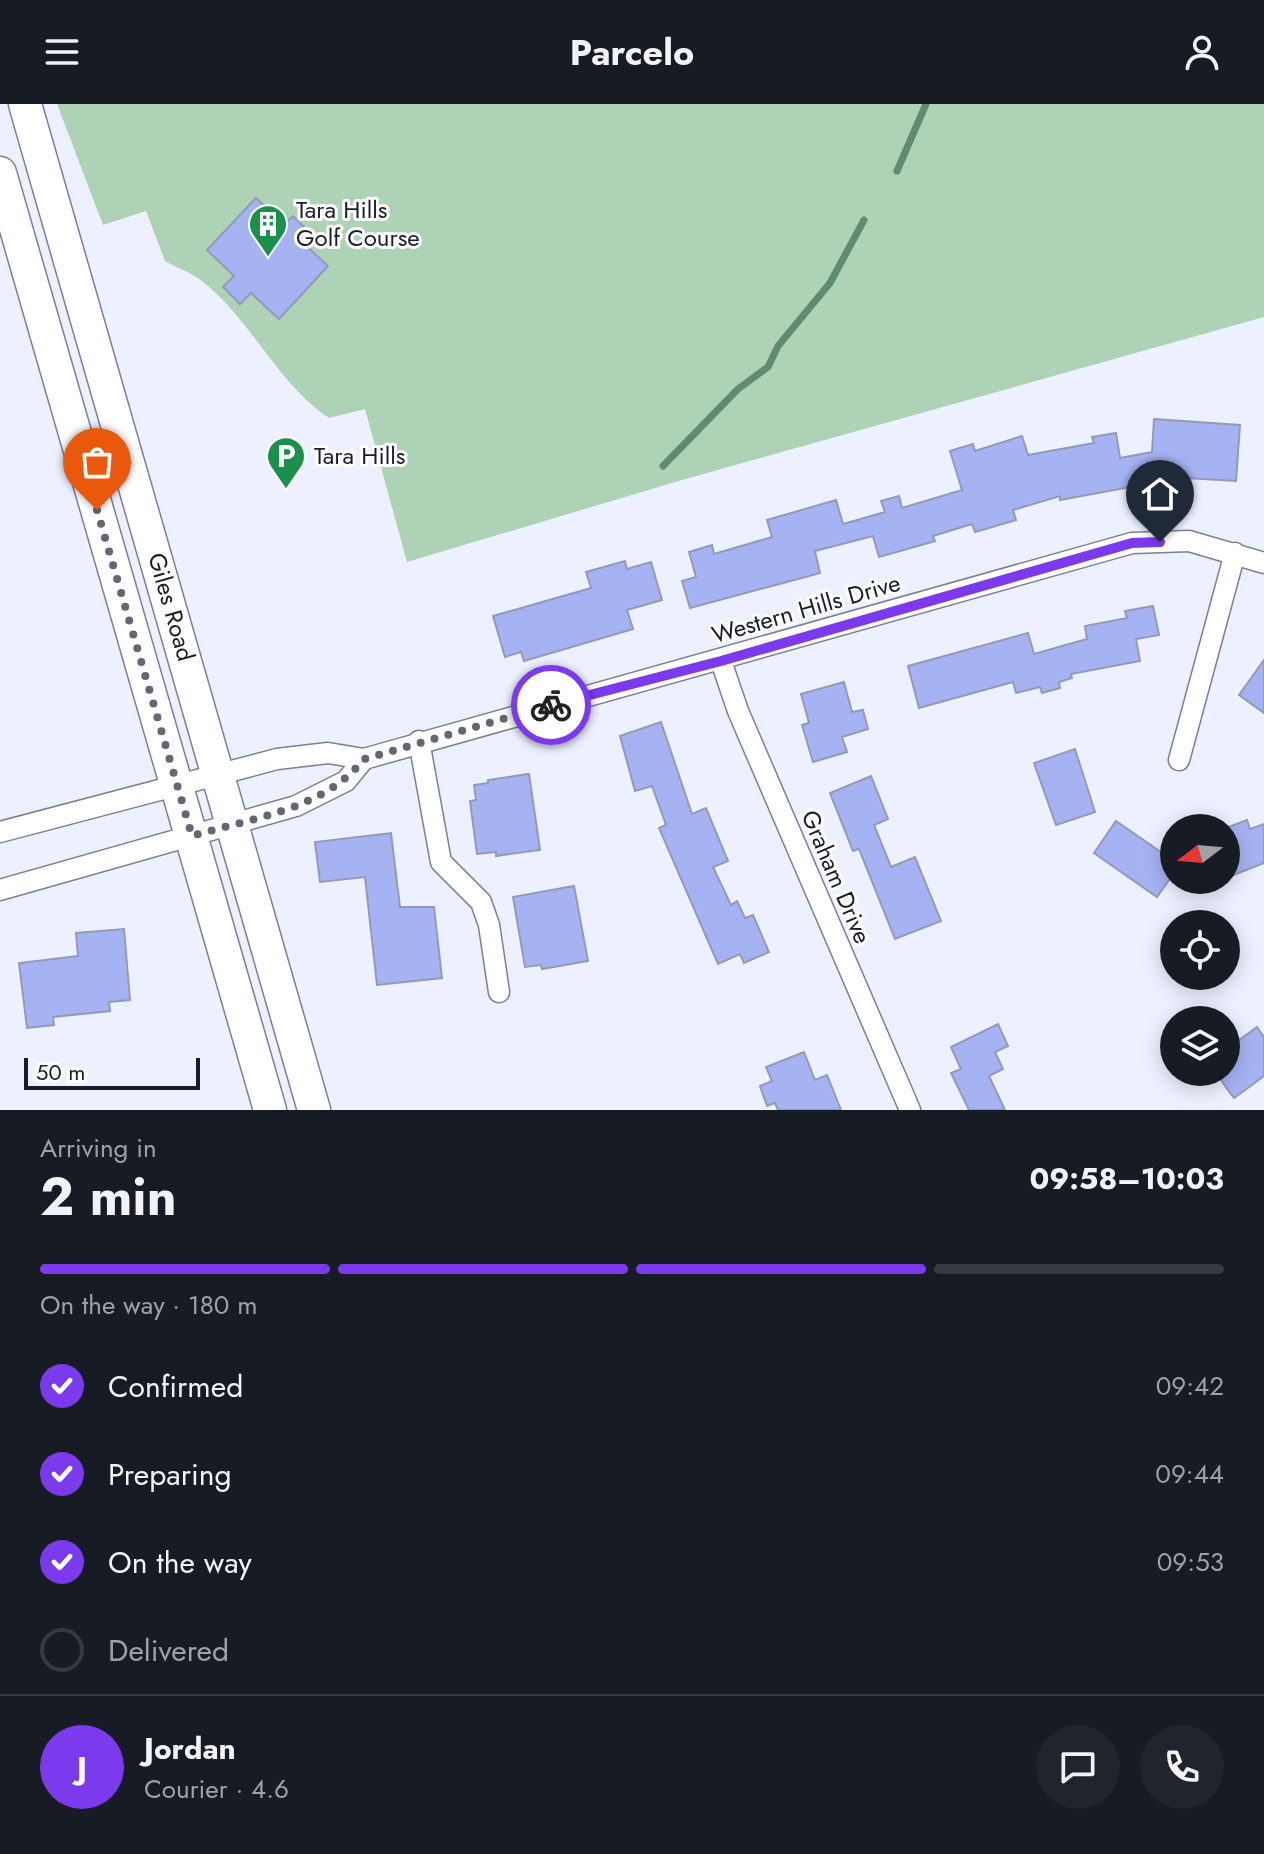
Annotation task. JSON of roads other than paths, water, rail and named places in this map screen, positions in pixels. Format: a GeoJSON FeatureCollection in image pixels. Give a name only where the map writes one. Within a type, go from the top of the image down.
{"type":"FeatureCollection","features":[{"type":"Feature","properties":{"kind":"main road","name":"Giles Road"},"geometry":{"type":"LineString","coordinates":[[25,104],[314,1110]]}},
{"type":"Feature","properties":{"kind":"main road","name":"Giles Road"},"geometry":{"type":"LineString","coordinates":[[0,173],[270,1110]]}},
{"type":"Feature","properties":{"kind":"street","name":"Western Hills Drive"},"geometry":{"type":"LineString","coordinates":[[0,832],[218,772],[277,759],[328,753],[364,759],[419,741],[721,661],[1132,543],[1189,541],[1264,563]]}},
{"type":"Feature","properties":{"kind":"street"},"geometry":{"type":"LineString","coordinates":[[1179,760],[1235,553]]}},
{"type":"Feature","properties":{"kind":"street","name":"Graham Drive"},"geometry":{"type":"LineString","coordinates":[[721,661],[744,725],[910,1110]]}},
{"type":"Feature","properties":{"kind":"street"},"geometry":{"type":"LineString","coordinates":[[419,741],[441,862],[481,902],[489,925],[499,992]]}},
{"type":"Feature","properties":{"kind":"street","name":"Western Hills Drive"},"geometry":{"type":"LineString","coordinates":[[0,890],[317,797],[346,781],[364,759]]}},
{"type":"Feature","properties":{"kind":"waterway"},"geometry":{"type":"LineString","coordinates":[[897,171],[926,104]]}},
{"type":"Feature","properties":{"kind":"waterway"},"geometry":{"type":"LineString","coordinates":[[663,466],[738,389],[768,367],[778,346],[830,283],[864,220]]}},
{"type":"Feature","properties":{"kind":"place","name":"Tara Hills Golf Course"},"geometry":{"type":"Point","coordinates":[268,258]}},
{"type":"Feature","properties":{"kind":"place","name":"Tara Hills"},"geometry":{"type":"Point","coordinates":[286,490]}}]}
